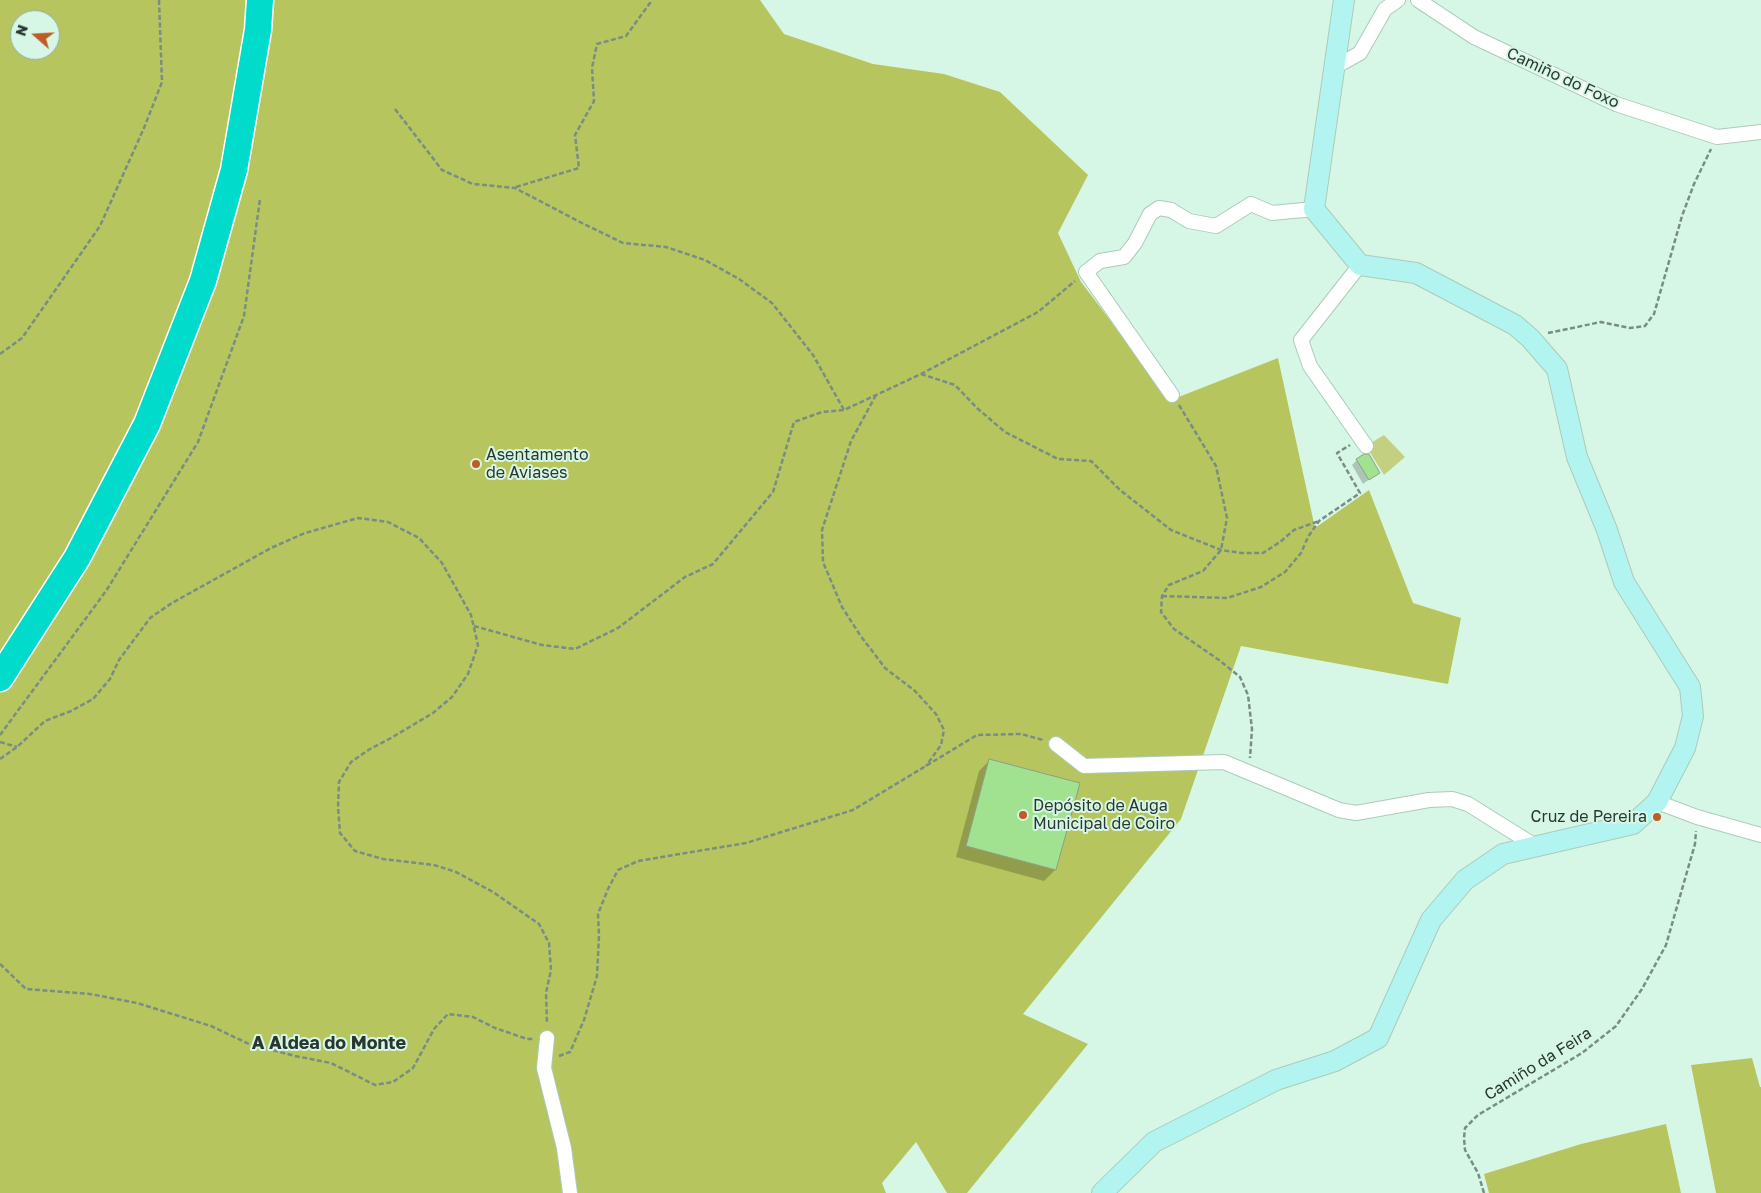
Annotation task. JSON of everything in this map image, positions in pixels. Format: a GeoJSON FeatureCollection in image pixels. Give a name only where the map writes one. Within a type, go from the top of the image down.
{"type":"FeatureCollection","features":[{"type":"Feature","properties":{"kind":"highway"},"geometry":{"type":"LineString","coordinates":[[0,678],[77,558],[147,424],[203,281],[234,170],[258,30],[260,0]]}},
{"type":"Feature","properties":{"kind":"street"},"geometry":{"type":"LineString","coordinates":[[1102,1193],[1154,1142],[1276,1080],[1335,1061],[1378,1038],[1430,920],[1465,880],[1503,854],[1633,824],[1657,802],[1684,748],[1693,716],[1690,687],[1624,582],[1607,530],[1577,457],[1557,369],[1530,338],[1515,325],[1416,273],[1360,265],[1314,209],[1344,0]]}},
{"type":"Feature","properties":{"kind":"street"},"geometry":{"type":"LineString","coordinates":[[1335,67],[1360,53],[1385,10],[1398,0]]}},
{"type":"Feature","properties":{"kind":"street","name":"Camiño do Foxo"},"geometry":{"type":"LineString","coordinates":[[1418,0],[1474,37],[1616,104],[1718,137]]}},
{"type":"Feature","properties":{"kind":"street"},"geometry":{"type":"LineString","coordinates":[[1718,137],[1761,132]]}},
{"type":"Feature","properties":{"kind":"street"},"geometry":{"type":"LineString","coordinates":[[1172,394],[1086,272],[1100,261],[1124,257],[1135,243],[1150,214],[1159,208],[1171,210],[1189,221],[1216,226],[1251,204],[1272,213],[1314,209]]}},
{"type":"Feature","properties":{"kind":"street"},"geometry":{"type":"LineString","coordinates":[[1360,265],[1301,340],[1310,366],[1364,442]]}},
{"type":"Feature","properties":{"kind":"street"},"geometry":{"type":"LineString","coordinates":[[1056,744],[1084,766],[1224,762],[1339,810],[1356,813],[1429,800],[1452,799],[1468,804],[1537,847]]}},
{"type":"Feature","properties":{"kind":"street"},"geometry":{"type":"LineString","coordinates":[[1657,802],[1697,817],[1761,835]]}},
{"type":"Feature","properties":{"kind":"street"},"geometry":{"type":"LineString","coordinates":[[547,1038],[544,1068],[564,1148],[570,1193]]}},
{"type":"Feature","properties":{"kind":"path"},"geometry":{"type":"LineString","coordinates":[[0,354],[22,338],[100,226],[144,128],[162,82],[159,0]]}},
{"type":"Feature","properties":{"kind":"path"},"geometry":{"type":"LineString","coordinates":[[515,188],[579,168],[575,135],[594,101],[592,68],[598,44],[626,36],[650,3],[650,0]]}},
{"type":"Feature","properties":{"kind":"path"},"geometry":{"type":"LineString","coordinates":[[395,109],[442,170],[472,184],[515,188],[623,243],[666,247],[705,260],[740,279],[772,303],[813,355],[844,410]]}},
{"type":"Feature","properties":{"kind":"path"},"geometry":{"type":"LineString","coordinates":[[1567,328],[1601,322],[1630,328],[1645,326],[1654,314],[1682,216],[1694,184],[1718,137]]}},
{"type":"Feature","properties":{"kind":"path"},"geometry":{"type":"LineString","coordinates":[[0,735],[106,591],[198,442],[244,316],[260,199]]}},
{"type":"Feature","properties":{"kind":"path"},"geometry":{"type":"LineString","coordinates":[[474,626],[542,645],[576,649],[618,628],[685,577],[713,564],[772,492],[794,422],[822,412],[844,410],[921,374],[1038,312],[1086,272]]}},
{"type":"Feature","properties":{"kind":"path"},"geometry":{"type":"LineString","coordinates":[[921,374],[955,385],[977,408],[1005,432],[1058,459],[1091,461],[1120,490],[1171,530],[1221,550],[1263,553],[1294,530],[1320,521],[1360,493],[1337,453],[1364,442]]}},
{"type":"Feature","properties":{"kind":"path"},"geometry":{"type":"LineString","coordinates":[[876,394],[851,441],[822,530],[824,562],[842,607],[860,635],[885,668],[915,691],[936,714],[944,730],[940,746],[925,767]]}},
{"type":"Feature","properties":{"kind":"path"},"geometry":{"type":"LineString","coordinates":[[1172,394],[1216,466],[1227,518],[1221,550],[1203,571],[1169,585],[1162,596],[1161,612],[1174,629],[1220,660],[1240,677],[1248,695],[1252,729],[1249,772]]}},
{"type":"Feature","properties":{"kind":"path"},"geometry":{"type":"LineString","coordinates":[[0,758],[17,747],[45,721],[93,699],[110,679],[120,660],[150,618],[172,603],[271,548],[305,533],[358,518],[388,522],[419,538],[442,563],[471,615],[478,645],[468,674],[452,697],[433,713],[370,748],[351,762],[338,782],[340,833],[355,851],[383,859],[434,865],[456,872],[493,892],[538,924],[549,943],[551,970],[546,993],[547,1038],[527,1039],[496,1028],[473,1017],[448,1014],[434,1029],[413,1068],[393,1082],[375,1085],[332,1063],[249,1044],[211,1026],[137,1003],[90,994],[26,989],[0,964]]}},
{"type":"Feature","properties":{"kind":"path"},"geometry":{"type":"LineString","coordinates":[[1162,596],[1227,598],[1261,587],[1285,572],[1301,552],[1308,537],[1320,521]]}},
{"type":"Feature","properties":{"kind":"path"},"geometry":{"type":"LineString","coordinates":[[544,1061],[570,1052],[584,1020],[597,976],[598,914],[618,870],[638,861],[746,843],[852,810],[978,735],[1020,734],[1056,744]]}},
{"type":"Feature","properties":{"kind":"path"},"geometry":{"type":"LineString","coordinates":[[0,742],[17,747]]}},
{"type":"Feature","properties":{"kind":"path","name":"Camiño da Feira"},"geometry":{"type":"LineString","coordinates":[[1484,1193],[1478,1173],[1465,1150],[1465,1128],[1478,1115],[1582,1053],[1616,1026],[1642,989],[1666,945],[1695,844],[1697,817]]}},
{"type":"Feature","properties":{"kind":"green space"},"geometry":{"type":"Polygon","coordinates":[[[0,0],[760,0],[784,34],[873,64],[944,74],[1000,92],[1088,175],[1058,233],[1081,282],[1171,400],[1278,358],[1315,528],[1369,490],[1413,603],[1461,618],[1448,684],[1241,646],[1181,819],[1023,1014],[1088,1044],[967,1193],[947,1193],[916,1142],[882,1183],[886,1193],[0,1193],[0,0]]]}},
{"type":"Feature","properties":{"kind":"green space"},"geometry":{"type":"Polygon","coordinates":[[[1384,435],[1405,457],[1384,475],[1366,446],[1384,435]]]}},
{"type":"Feature","properties":{"kind":"green space"},"geometry":{"type":"Polygon","coordinates":[[[1752,1058],[1761,1087],[1761,1193],[1716,1193],[1691,1065],[1752,1058]]]}},
{"type":"Feature","properties":{"kind":"green space"},"geometry":{"type":"Polygon","coordinates":[[[1666,1124],[1681,1193],[1489,1193],[1484,1174],[1581,1144],[1666,1124]]]}},
{"type":"Feature","properties":{"kind":"building"},"geometry":{"type":"Polygon","coordinates":[[[1364,454],[1369,454],[1380,473],[1369,480],[1356,459],[1364,454]]]}},
{"type":"Feature","properties":{"kind":"building","name":"Depósito de Auga Municipal de Coiro"},"geometry":{"type":"Polygon","coordinates":[[[989,759],[1080,783],[1056,870],[966,846],[989,759]]]}},
{"type":"Feature","properties":{"kind":"place","name":"Asentamento de Aviases"},"geometry":{"type":"Point","coordinates":[476,464]}},
{"type":"Feature","properties":{"kind":"place","name":"Depósito de Auga Municipal de Coiro"},"geometry":{"type":"Point","coordinates":[1023,815]}},
{"type":"Feature","properties":{"kind":"place","name":"Cruz de Pereira"},"geometry":{"type":"Point","coordinates":[1657,817]}},
{"type":"Feature","properties":{"kind":"district","name":"A Aldea do Monte"},"geometry":{"type":"Point","coordinates":[329,1043]}}]}
